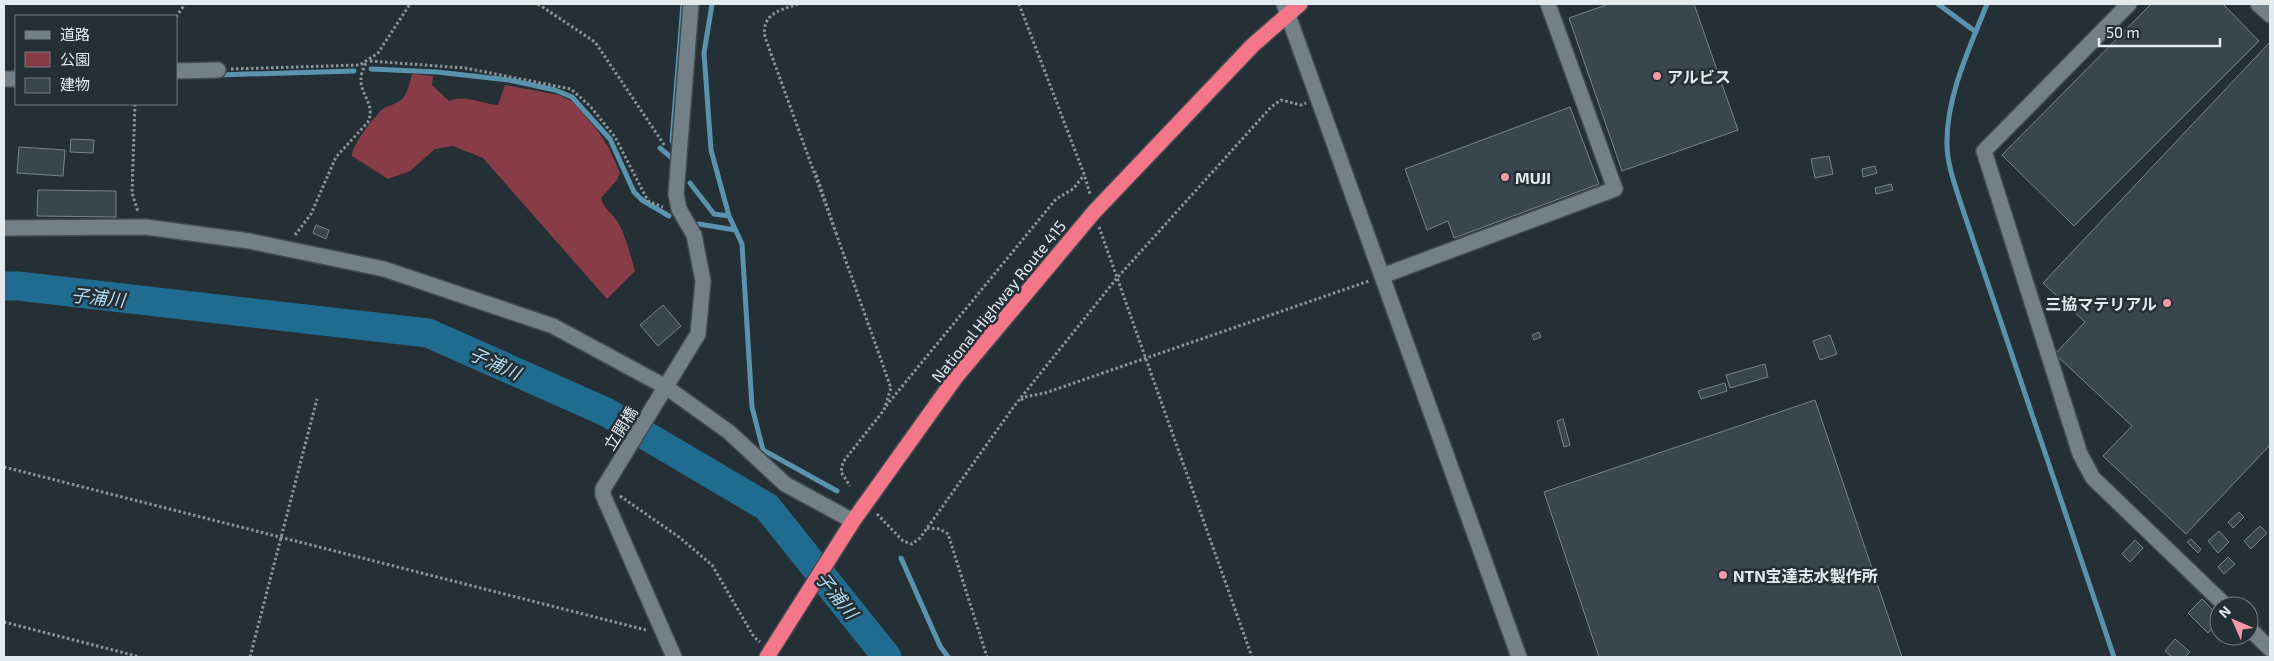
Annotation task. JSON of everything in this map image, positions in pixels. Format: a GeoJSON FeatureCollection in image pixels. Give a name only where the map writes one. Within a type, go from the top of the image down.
{"type":"FeatureCollection","features":[{"type":"Feature","properties":{"kind":"highway","name":"National Highway Route 415"},"geometry":{"type":"LineString","coordinates":[[771,651],[852,521],[956,377],[1094,212],[1286,9],[1300,4]]}},
{"type":"Feature","properties":{"kind":"street"},"geometry":{"type":"LineString","coordinates":[[679,209],[676,194],[678,148],[691,4]]}},
{"type":"Feature","properties":{"kind":"street"},"geometry":{"type":"LineString","coordinates":[[1382,276],[1616,189],[1548,4]]}},
{"type":"Feature","properties":{"kind":"street"},"geometry":{"type":"LineString","coordinates":[[2129,4],[1984,151],[2080,454],[2093,478],[2216,596]]}},
{"type":"Feature","properties":{"kind":"street"},"geometry":{"type":"LineString","coordinates":[[2258,4],[2270,15]]}},
{"type":"Feature","properties":{"kind":"street"},"geometry":{"type":"LineString","coordinates":[[1286,9],[1519,657]]}},
{"type":"Feature","properties":{"kind":"street"},"geometry":{"type":"LineString","coordinates":[[178,71],[218,70]]}},
{"type":"Feature","properties":{"kind":"street","name":"立開橋"},"geometry":{"type":"LineString","coordinates":[[607,500],[603,489],[698,334],[703,281],[694,235],[679,209]]}},
{"type":"Feature","properties":{"kind":"street"},"geometry":{"type":"LineString","coordinates":[[4,228],[146,227],[249,241],[384,269],[553,326],[664,390],[729,432],[785,484],[852,521]]}},
{"type":"Feature","properties":{"kind":"street"},"geometry":{"type":"LineString","coordinates":[[607,500],[674,657]]}},
{"type":"Feature","properties":{"kind":"street"},"geometry":{"type":"LineString","coordinates":[[2259,638],[2270,649]]}},
{"type":"Feature","properties":{"kind":"path"},"geometry":{"type":"LineString","coordinates":[[177,15],[184,4]]}},
{"type":"Feature","properties":{"kind":"path"},"geometry":{"type":"LineString","coordinates":[[218,70],[360,66],[378,53],[410,4]]}},
{"type":"Feature","properties":{"kind":"path"},"geometry":{"type":"LineString","coordinates":[[538,4],[595,42],[644,111],[664,146],[678,148]]}},
{"type":"Feature","properties":{"kind":"path"},"geometry":{"type":"LineString","coordinates":[[798,4],[770,16],[765,22],[764,31],[891,388],[886,406]]}},
{"type":"Feature","properties":{"kind":"path"},"geometry":{"type":"LineString","coordinates":[[850,486],[841,472],[843,462],[886,406],[1056,199],[1073,188],[1084,174],[1019,4]]}},
{"type":"Feature","properties":{"kind":"path"},"geometry":{"type":"LineString","coordinates":[[368,62],[465,68],[571,89],[590,106],[615,136],[648,201],[669,210],[679,209]]}},
{"type":"Feature","properties":{"kind":"path"},"geometry":{"type":"LineString","coordinates":[[287,248],[311,214],[336,157],[371,116],[370,108],[362,90],[360,75],[368,62]]}},
{"type":"Feature","properties":{"kind":"path"},"geometry":{"type":"LineString","coordinates":[[876,513],[902,541],[912,544],[927,528],[1015,406],[1117,278],[1271,107],[1281,100],[1301,105],[1319,99]]}},
{"type":"Feature","properties":{"kind":"path"},"geometry":{"type":"LineString","coordinates":[[135,105],[132,194],[146,227]]}},
{"type":"Feature","properties":{"kind":"path"},"geometry":{"type":"LineString","coordinates":[[815,171],[836,233]]}},
{"type":"Feature","properties":{"kind":"path"},"geometry":{"type":"LineString","coordinates":[[1094,212],[1252,657]]}},
{"type":"Feature","properties":{"kind":"path"},"geometry":{"type":"LineString","coordinates":[[1015,406],[1025,397],[1045,393],[1382,276]]}},
{"type":"Feature","properties":{"kind":"path"},"geometry":{"type":"LineString","coordinates":[[250,657],[318,398]]}},
{"type":"Feature","properties":{"kind":"path"},"geometry":{"type":"LineString","coordinates":[[4,467],[664,634]]}},
{"type":"Feature","properties":{"kind":"path"},"geometry":{"type":"LineString","coordinates":[[607,500],[616,494],[627,500],[679,537],[712,565],[754,637],[771,651]]}},
{"type":"Feature","properties":{"kind":"path"},"geometry":{"type":"LineString","coordinates":[[927,528],[940,529],[948,534],[987,657]]}},
{"type":"Feature","properties":{"kind":"path"},"geometry":{"type":"LineString","coordinates":[[4,622],[140,657]]}},
{"type":"Feature","properties":{"kind":"green space"},"geometry":{"type":"Polygon","coordinates":[[[412,74],[433,76],[432,85],[449,101],[467,99],[498,105],[505,85],[559,95],[573,102],[597,130],[609,148],[620,173],[617,180],[601,198],[620,227],[628,245],[635,271],[607,299],[483,158],[453,146],[435,149],[410,171],[388,179],[352,156],[355,145],[375,117],[384,108],[404,97],[412,74]]]}},
{"type":"Feature","properties":{"kind":"building"},"geometry":{"type":"Polygon","coordinates":[[[1609,4],[1694,4],[1738,130],[1622,171],[1569,18],[1609,4]]]}},
{"type":"Feature","properties":{"kind":"building"},"geometry":{"type":"Polygon","coordinates":[[[2151,4],[2223,4],[2259,41],[2074,226],[2002,155],[2151,4]]]}},
{"type":"Feature","properties":{"kind":"building","name":"三協マテリアル"},"geometry":{"type":"Polygon","coordinates":[[[2270,42],[2270,445],[2186,534],[2103,456],[2132,426],[2055,354],[2085,322],[2043,283],[2270,42]]]}},
{"type":"Feature","properties":{"kind":"building"},"geometry":{"type":"Polygon","coordinates":[[[1570,107],[1599,184],[1454,238],[1448,221],[1427,230],[1405,169],[1570,107]]]}},
{"type":"Feature","properties":{"kind":"building"},"geometry":{"type":"Polygon","coordinates":[[[71,139],[94,140],[93,153],[70,152],[71,139]]]}},
{"type":"Feature","properties":{"kind":"building"},"geometry":{"type":"Polygon","coordinates":[[[19,147],[65,150],[63,176],[17,173],[19,147]]]}},
{"type":"Feature","properties":{"kind":"building"},"geometry":{"type":"Polygon","coordinates":[[[1829,156],[1833,174],[1815,178],[1811,159],[1829,156]]]}},
{"type":"Feature","properties":{"kind":"building"},"geometry":{"type":"Polygon","coordinates":[[[1875,166],[1877,173],[1863,177],[1862,169],[1875,166]]]}},
{"type":"Feature","properties":{"kind":"building"},"geometry":{"type":"Polygon","coordinates":[[[1891,184],[1893,190],[1876,194],[1875,188],[1891,184]]]}},
{"type":"Feature","properties":{"kind":"building"},"geometry":{"type":"Polygon","coordinates":[[[38,190],[116,191],[116,217],[37,216],[38,190]]]}},
{"type":"Feature","properties":{"kind":"building"},"geometry":{"type":"Polygon","coordinates":[[[316,225],[329,230],[326,239],[313,233],[316,225]]]}},
{"type":"Feature","properties":{"kind":"building"},"geometry":{"type":"Polygon","coordinates":[[[663,305],[681,326],[658,346],[640,325],[663,305]]]}},
{"type":"Feature","properties":{"kind":"building"},"geometry":{"type":"Polygon","coordinates":[[[1539,332],[1541,337],[1534,340],[1532,335],[1539,332]]]}},
{"type":"Feature","properties":{"kind":"building"},"geometry":{"type":"Polygon","coordinates":[[[1830,335],[1837,354],[1820,360],[1813,341],[1830,335]]]}},
{"type":"Feature","properties":{"kind":"building"},"geometry":{"type":"Polygon","coordinates":[[[1765,364],[1768,377],[1730,388],[1726,375],[1765,364]]]}},
{"type":"Feature","properties":{"kind":"building"},"geometry":{"type":"Polygon","coordinates":[[[1725,383],[1727,391],[1701,399],[1698,391],[1725,383]]]}},
{"type":"Feature","properties":{"kind":"building","name":"NTN宝達志水製作所"},"geometry":{"type":"Polygon","coordinates":[[[1815,400],[1902,657],[1599,657],[1544,492],[1815,400]]]}},
{"type":"Feature","properties":{"kind":"building"},"geometry":{"type":"Polygon","coordinates":[[[1563,419],[1570,445],[1564,447],[1557,421],[1563,419]]]}},
{"type":"Feature","properties":{"kind":"building"},"geometry":{"type":"Polygon","coordinates":[[[2239,512],[2244,517],[2233,528],[2228,522],[2239,512]]]}},
{"type":"Feature","properties":{"kind":"building"},"geometry":{"type":"Polygon","coordinates":[[[2260,526],[2267,533],[2251,549],[2244,541],[2260,526]]]}},
{"type":"Feature","properties":{"kind":"building"},"geometry":{"type":"Polygon","coordinates":[[[2219,531],[2229,542],[2218,553],[2208,541],[2219,531]]]}},
{"type":"Feature","properties":{"kind":"building"},"geometry":{"type":"Polygon","coordinates":[[[2191,539],[2201,549],[2198,553],[2187,542],[2191,539]]]}},
{"type":"Feature","properties":{"kind":"building"},"geometry":{"type":"Polygon","coordinates":[[[2135,540],[2143,548],[2130,562],[2122,554],[2135,540]]]}},
{"type":"Feature","properties":{"kind":"building"},"geometry":{"type":"Polygon","coordinates":[[[2228,557],[2235,564],[2224,574],[2218,567],[2228,557]]]}},
{"type":"Feature","properties":{"kind":"building"},"geometry":{"type":"Polygon","coordinates":[[[2202,599],[2209,606],[2209,632],[2208,633],[2188,613],[2202,599]]]}},
{"type":"Feature","properties":{"kind":"building"},"geometry":{"type":"Polygon","coordinates":[[[2175,639],[2190,652],[2185,657],[2172,657],[2165,651],[2175,639]]]}},
{"type":"Feature","properties":{"kind":"waterway"},"geometry":{"type":"LineString","coordinates":[[672,141],[683,4]]}},
{"type":"Feature","properties":{"kind":"waterway"},"geometry":{"type":"LineString","coordinates":[[712,4],[704,53],[711,150],[729,216],[742,244],[752,407],[763,450],[837,491]]}},
{"type":"Feature","properties":{"kind":"waterway"},"geometry":{"type":"LineString","coordinates":[[1938,4],[1976,32]]}},
{"type":"Feature","properties":{"kind":"waterway"},"geometry":{"type":"LineString","coordinates":[[1987,4],[1960,72],[1950,108],[1947,144],[1948,159],[1961,204],[2114,657]]}},
{"type":"Feature","properties":{"kind":"waterway"},"geometry":{"type":"LineString","coordinates":[[371,69],[437,72],[509,80],[555,90],[572,97],[610,139],[634,192],[642,200],[669,216]]}},
{"type":"Feature","properties":{"kind":"waterway"},"geometry":{"type":"LineString","coordinates":[[217,75],[354,71]]}},
{"type":"Feature","properties":{"kind":"waterway"},"geometry":{"type":"LineString","coordinates":[[660,148],[672,158]]}},
{"type":"Feature","properties":{"kind":"waterway"},"geometry":{"type":"LineString","coordinates":[[690,183],[714,214],[729,216]]}},
{"type":"Feature","properties":{"kind":"waterway"},"geometry":{"type":"LineString","coordinates":[[699,224],[735,230]]}},
{"type":"Feature","properties":{"kind":"waterway","name":"子浦川"},"geometry":{"type":"LineString","coordinates":[[4,286],[18,286],[428,333],[606,412],[767,507],[887,657]]}},
{"type":"Feature","properties":{"kind":"waterway"},"geometry":{"type":"LineString","coordinates":[[901,558],[940,646],[948,657]]}},
{"type":"Feature","properties":{"kind":"place","name":"アルビス"},"geometry":{"type":"Point","coordinates":[1657,76]}},
{"type":"Feature","properties":{"kind":"place","name":"MUJI"},"geometry":{"type":"Point","coordinates":[1505,177]}},
{"type":"Feature","properties":{"kind":"place","name":"三協マテリアル"},"geometry":{"type":"Point","coordinates":[2167,303]}},
{"type":"Feature","properties":{"kind":"place","name":"NTN宝達志水製作所"},"geometry":{"type":"Point","coordinates":[1723,575]}}]}
